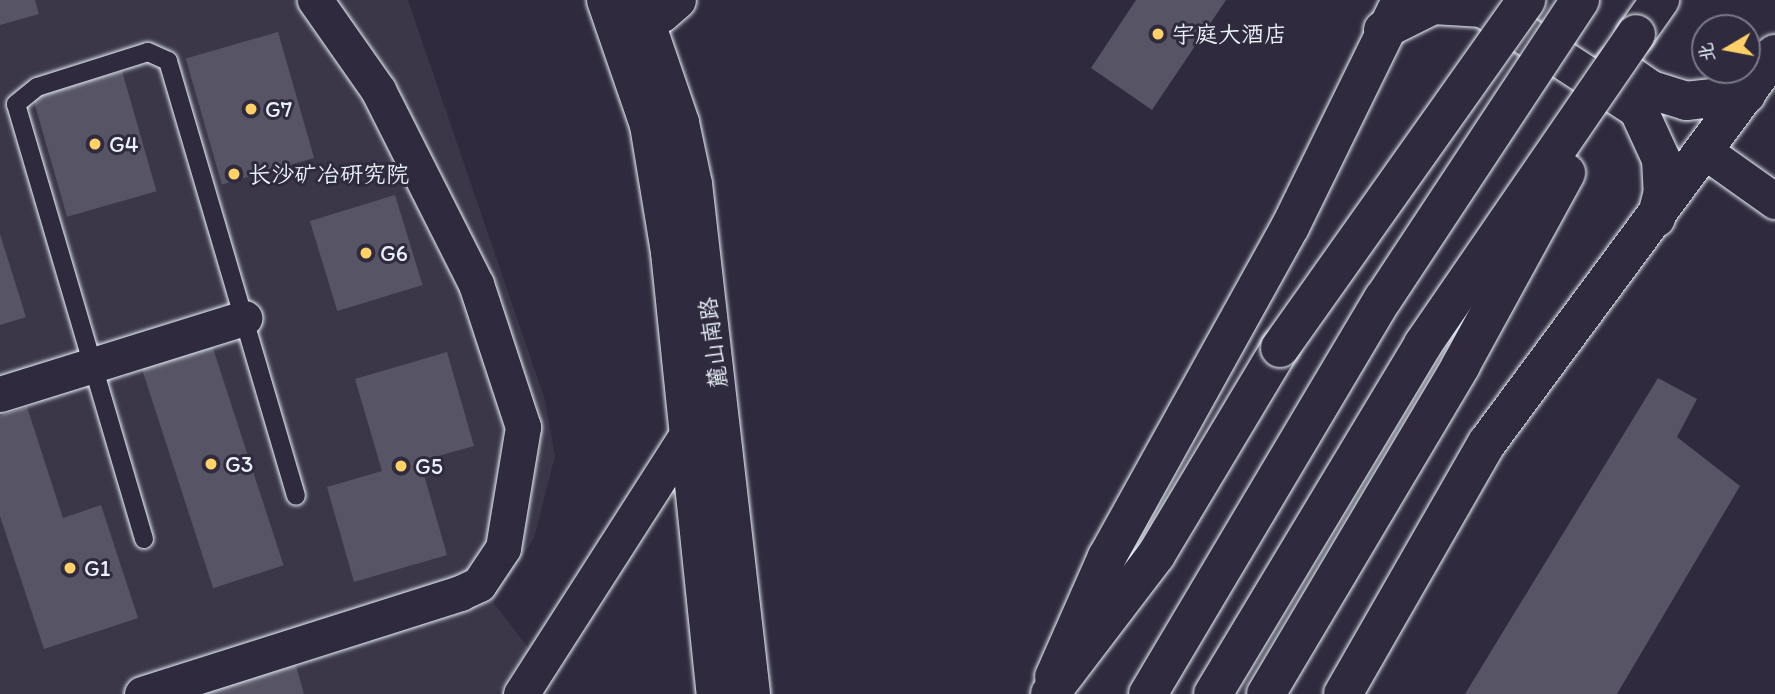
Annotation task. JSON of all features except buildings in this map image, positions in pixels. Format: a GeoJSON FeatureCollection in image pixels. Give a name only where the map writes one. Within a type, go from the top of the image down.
{"type":"FeatureCollection","features":[{"type":"Feature","properties":{"kind":"main road"},"geometry":{"type":"LineString","coordinates":[[1517,0],[1651,90],[1686,101],[1747,94]]}},
{"type":"Feature","properties":{"kind":"main road"},"geometry":{"type":"LineString","coordinates":[[1048,694],[1156,555],[1280,348],[1526,0]]}},
{"type":"Feature","properties":{"kind":"main road"},"geometry":{"type":"LineString","coordinates":[[1148,694],[1383,299],[1580,0]]}},
{"type":"Feature","properties":{"kind":"main road"},"geometry":{"type":"LineString","coordinates":[[1213,694],[1423,344],[1660,0]]}},
{"type":"Feature","properties":{"kind":"main road"},"geometry":{"type":"LineString","coordinates":[[1048,694],[1107,557],[1290,227],[1392,15],[1433,5],[1483,8],[1638,109],[1661,159],[1664,192],[1656,220]]}},
{"type":"Feature","properties":{"kind":"main road","name":"麓山南路"},"geometry":{"type":"LineString","coordinates":[[627,13],[680,123],[693,184],[718,379],[751,694]]}},
{"type":"Feature","properties":{"kind":"main road","name":"麓山南路"},"geometry":{"type":"LineString","coordinates":[[627,13],[649,125],[691,430],[716,694]]}},
{"type":"Feature","properties":{"kind":"main road"},"geometry":{"type":"LineString","coordinates":[[1266,694],[1461,365],[1636,34]]}},
{"type":"Feature","properties":{"kind":"main road"},"geometry":{"type":"LineString","coordinates":[[1343,694],[1487,443],[1656,220],[1775,54]]}},
{"type":"Feature","properties":{"kind":"street"},"geometry":{"type":"LineString","coordinates":[[142,694],[479,584],[503,548],[514,504],[523,427],[476,284],[378,90],[314,0]]}},
{"type":"Feature","properties":{"kind":"street"},"geometry":{"type":"LineString","coordinates":[[627,13],[678,0]]}},
{"type":"Feature","properties":{"kind":"street"},"geometry":{"type":"LineString","coordinates":[[1706,152],[1775,201]]}},
{"type":"Feature","properties":{"kind":"street"},"geometry":{"type":"LineString","coordinates":[[0,394],[244,318]]}},
{"type":"Feature","properties":{"kind":"street"},"geometry":{"type":"LineString","coordinates":[[521,694],[691,430],[718,379]]}},
{"type":"Feature","properties":{"kind":"lane"},"geometry":{"type":"LineString","coordinates":[[144,539],[16,104],[37,87],[148,52],[168,61],[296,496]]}},
{"type":"Feature","properties":{"kind":"shaded area","name":"长沙矿冶研究院"},"geometry":{"type":"Polygon","coordinates":[[[0,0],[408,0],[545,400],[555,456],[534,538],[493,602],[529,649],[497,694],[0,694],[0,0]]]}},
{"type":"Feature","properties":{"kind":"place","name":"宇庭大酒店"},"geometry":{"type":"Point","coordinates":[1158,34]}},
{"type":"Feature","properties":{"kind":"place","name":"G7"},"geometry":{"type":"Point","coordinates":[251,109]}},
{"type":"Feature","properties":{"kind":"place","name":"G4"},"geometry":{"type":"Point","coordinates":[95,144]}},
{"type":"Feature","properties":{"kind":"place","name":"长沙矿冶研究院"},"geometry":{"type":"Point","coordinates":[234,174]}},
{"type":"Feature","properties":{"kind":"place","name":"G6"},"geometry":{"type":"Point","coordinates":[366,253]}},
{"type":"Feature","properties":{"kind":"place","name":"G3"},"geometry":{"type":"Point","coordinates":[211,464]}},
{"type":"Feature","properties":{"kind":"place","name":"G5"},"geometry":{"type":"Point","coordinates":[401,466]}},
{"type":"Feature","properties":{"kind":"place","name":"G1"},"geometry":{"type":"Point","coordinates":[70,568]}}]}
